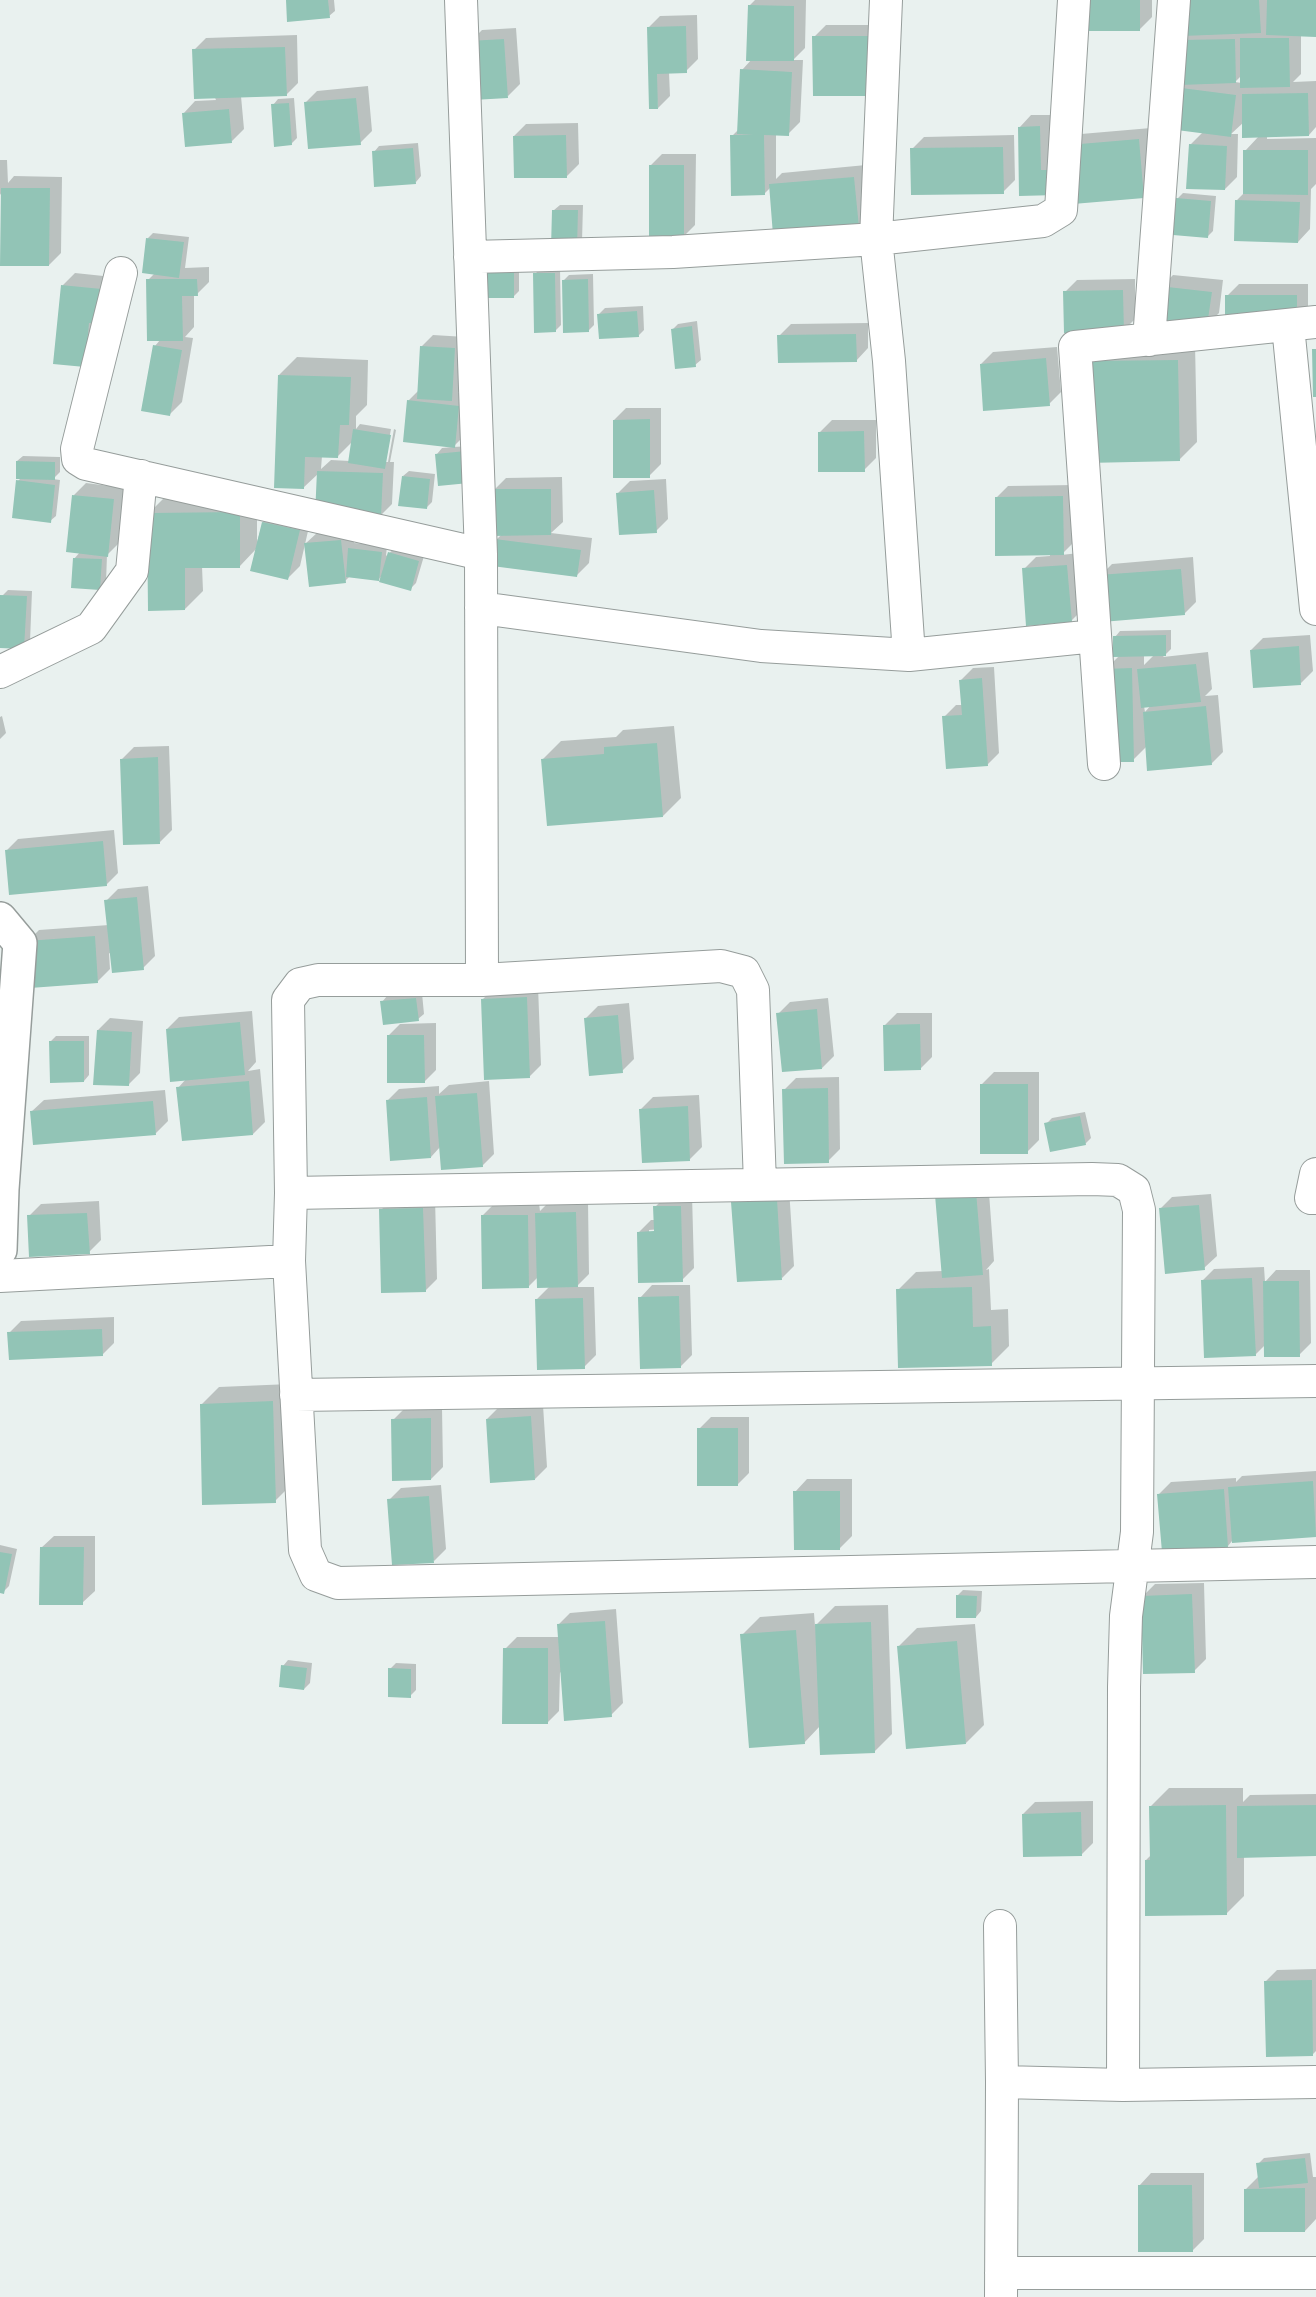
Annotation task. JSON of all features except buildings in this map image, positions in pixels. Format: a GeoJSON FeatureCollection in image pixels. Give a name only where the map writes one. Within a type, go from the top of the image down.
{"type":"FeatureCollection","features":[{"type":"Feature","properties":{"kind":"street"},"geometry":{"type":"LineString","coordinates":[[460,0],[481,554],[482,980]]}},
{"type":"Feature","properties":{"kind":"street"},"geometry":{"type":"LineString","coordinates":[[886,0],[876,239],[889,361],[909,655]]}},
{"type":"Feature","properties":{"kind":"street"},"geometry":{"type":"LineString","coordinates":[[471,257],[673,252],[876,239],[1043,221],[1061,210],[1074,0]]}},
{"type":"Feature","properties":{"kind":"street"},"geometry":{"type":"LineString","coordinates":[[1149,340],[1174,0]]}},
{"type":"Feature","properties":{"kind":"street"},"geometry":{"type":"LineString","coordinates":[[121,273],[76,454],[82,462],[481,554]]}},
{"type":"Feature","properties":{"kind":"street"},"geometry":{"type":"LineString","coordinates":[[1104,764],[1075,347],[1302,324],[1316,609]]}},
{"type":"Feature","properties":{"kind":"street"},"geometry":{"type":"LineString","coordinates":[[0,672],[92,628],[132,571],[141,476]]}},
{"type":"Feature","properties":{"kind":"street"},"geometry":{"type":"LineString","coordinates":[[481,608],[761,646],[909,655],[1095,636]]}},
{"type":"Feature","properties":{"kind":"street"},"geometry":{"type":"LineString","coordinates":[[0,919],[20,944],[0,1250]]}},
{"type":"Feature","properties":{"kind":"street"},"geometry":{"type":"LineString","coordinates":[[760,1184],[753,990],[744,972],[722,966],[482,980],[318,980],[300,984],[288,1000],[291,1193],[289,1261],[305,1550],[316,1575],[338,1583],[1316,1562]]}},
{"type":"Feature","properties":{"kind":"street"},"geometry":{"type":"LineString","coordinates":[[1316,1174],[1311,1198],[1316,1198]]}},
{"type":"Feature","properties":{"kind":"street"},"geometry":{"type":"LineString","coordinates":[[291,1193],[1118,1180],[1134,1190],[1139,1210],[1137,1532],[1126,1616],[1124,1687],[1123,2085]]}},
{"type":"Feature","properties":{"kind":"street"},"geometry":{"type":"LineString","coordinates":[[0,1276],[289,1261]]}},
{"type":"Feature","properties":{"kind":"street"},"geometry":{"type":"LineString","coordinates":[[296,1395],[1316,1381]]}},
{"type":"Feature","properties":{"kind":"street"},"geometry":{"type":"LineString","coordinates":[[1000,1926],[1001,2285],[1316,2273]]}},
{"type":"Feature","properties":{"kind":"street"},"geometry":{"type":"LineString","coordinates":[[1002,2082],[1123,2085],[1316,2082]]}}]}
